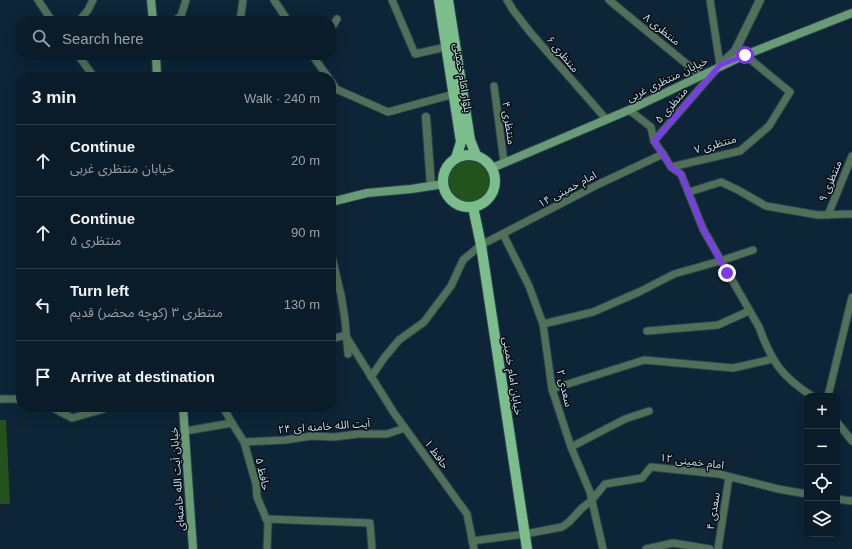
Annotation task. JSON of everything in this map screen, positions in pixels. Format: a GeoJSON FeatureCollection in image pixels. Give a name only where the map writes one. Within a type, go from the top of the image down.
{"type":"FeatureCollection","features":[{"type":"Feature","properties":{"kind":"main road"},"geometry":{"type":"LineString","coordinates":[[151,0],[153,16]]}},
{"type":"Feature","properties":{"kind":"main road","name":"بلوار امام خمینی"},"geometry":{"type":"LineString","coordinates":[[439,0],[461,142],[456,158]]}},
{"type":"Feature","properties":{"kind":"main road","name":"بلوار امام خمینی"},"geometry":{"type":"LineString","coordinates":[[448,0],[470,140],[476,156]]}},
{"type":"Feature","properties":{"kind":"main road","name":"خیابان منتظری غربی"},"geometry":{"type":"LineString","coordinates":[[492,168],[629,110],[720,65],[852,13]]}},
{"type":"Feature","properties":{"kind":"main road"},"geometry":{"type":"LineString","coordinates":[[156,60],[157,72]]}},
{"type":"Feature","properties":{"kind":"main road"},"geometry":{"type":"LineString","coordinates":[[462,156],[476,156],[482,158],[492,168],[495,176],[493,192],[488,199],[473,207],[457,204],[446,192],[444,177],[446,169],[456,158],[462,156]]}},
{"type":"Feature","properties":{"kind":"main road"},"geometry":{"type":"LineString","coordinates":[[336,201],[367,193],[444,184]]}},
{"type":"Feature","properties":{"kind":"main road","name":"خیابان امام خمینی"},"geometry":{"type":"LineString","coordinates":[[473,207],[481,245],[527,549]]}},
{"type":"Feature","properties":{"kind":"main road","name":"خیابان آیت الله خامنه‌ای"},"geometry":{"type":"LineString","coordinates":[[183,412],[193,549]]}},
{"type":"Feature","properties":{"kind":"street"},"geometry":{"type":"LineString","coordinates":[[38,0],[49,16]]}},
{"type":"Feature","properties":{"kind":"street"},"geometry":{"type":"LineString","coordinates":[[83,16],[93,0]]}},
{"type":"Feature","properties":{"kind":"street"},"geometry":{"type":"LineString","coordinates":[[181,16],[186,0]]}},
{"type":"Feature","properties":{"kind":"street"},"geometry":{"type":"LineString","coordinates":[[241,16],[243,0]]}},
{"type":"Feature","properties":{"kind":"street"},"geometry":{"type":"LineString","coordinates":[[274,0],[285,16]]}},
{"type":"Feature","properties":{"kind":"street"},"geometry":{"type":"LineString","coordinates":[[392,0],[415,54],[446,47]]}},
{"type":"Feature","properties":{"kind":"street","name":"منتظری ۶"},"geometry":{"type":"LineString","coordinates":[[507,0],[530,32],[606,119]]}},
{"type":"Feature","properties":{"kind":"street","name":"منتظری ۸"},"geometry":{"type":"LineString","coordinates":[[609,0],[700,75]]}},
{"type":"Feature","properties":{"kind":"street"},"geometry":{"type":"LineString","coordinates":[[710,0],[720,65]]}},
{"type":"Feature","properties":{"kind":"street"},"geometry":{"type":"LineString","coordinates":[[720,65],[735,51],[760,0]]}},
{"type":"Feature","properties":{"kind":"street","name":"منتظری ۷"},"geometry":{"type":"LineString","coordinates":[[671,167],[740,151],[769,126],[790,92],[745,55],[735,51]]}},
{"type":"Feature","properties":{"kind":"street"},"geometry":{"type":"LineString","coordinates":[[82,60],[90,72]]}},
{"type":"Feature","properties":{"kind":"street"},"geometry":{"type":"LineString","coordinates":[[316,60],[324,72]]}},
{"type":"Feature","properties":{"kind":"street","name":"منتظری ۵"},"geometry":{"type":"LineString","coordinates":[[654,141],[720,65]]}},
{"type":"Feature","properties":{"kind":"street","name":"منتظری ۴"},"geometry":{"type":"LineString","coordinates":[[494,86],[504,162]]}},
{"type":"Feature","properties":{"kind":"street"},"geometry":{"type":"LineString","coordinates":[[336,89],[388,112],[454,94]]}},
{"type":"Feature","properties":{"kind":"street"},"geometry":{"type":"LineString","coordinates":[[629,110],[650,127],[654,141],[671,167],[681,174],[703,229],[759,327],[764,343],[773,359],[788,379],[808,393]]}},
{"type":"Feature","properties":{"kind":"street"},"geometry":{"type":"LineString","coordinates":[[426,117],[431,186]]}},
{"type":"Feature","properties":{"kind":"street","name":"امام خمینی ۱۴"},"geometry":{"type":"LineString","coordinates":[[371,378],[384,358],[399,340],[424,322],[451,286],[463,260],[481,245],[605,181],[663,154]]}},
{"type":"Feature","properties":{"kind":"street","name":"منتظری ۹"},"geometry":{"type":"LineString","coordinates":[[828,215],[852,156]]}},
{"type":"Feature","properties":{"kind":"street"},"geometry":{"type":"LineString","coordinates":[[689,192],[721,182],[766,206],[818,215],[852,214]]}},
{"type":"Feature","properties":{"kind":"street","name":"سعدی ۲"},"geometry":{"type":"LineString","coordinates":[[503,234],[529,286],[543,324],[552,389],[571,447],[590,492],[603,549]]}},
{"type":"Feature","properties":{"kind":"street"},"geometry":{"type":"LineString","coordinates":[[543,324],[593,312],[639,292],[674,274],[753,250]]}},
{"type":"Feature","properties":{"kind":"street"},"geometry":{"type":"LineString","coordinates":[[336,274],[341,295],[348,354]]}},
{"type":"Feature","properties":{"kind":"street"},"geometry":{"type":"LineString","coordinates":[[829,393],[852,297]]}},
{"type":"Feature","properties":{"kind":"street"},"geometry":{"type":"LineString","coordinates":[[647,331],[718,325],[749,311]]}},
{"type":"Feature","properties":{"kind":"street"},"geometry":{"type":"LineString","coordinates":[[336,338],[342,336],[347,338]]}},
{"type":"Feature","properties":{"kind":"street","name":"حافظ ۱"},"geometry":{"type":"LineString","coordinates":[[347,338],[371,378],[405,428],[467,514],[474,549]]}},
{"type":"Feature","properties":{"kind":"street"},"geometry":{"type":"LineString","coordinates":[[552,389],[644,360],[733,368],[773,359]]}},
{"type":"Feature","properties":{"kind":"street"},"geometry":{"type":"LineString","coordinates":[[0,400],[16,399]]}},
{"type":"Feature","properties":{"kind":"street"},"geometry":{"type":"LineString","coordinates":[[571,447],[625,419],[649,411]]}},
{"type":"Feature","properties":{"kind":"street"},"geometry":{"type":"LineString","coordinates":[[61,412],[72,418],[96,412]]}},
{"type":"Feature","properties":{"kind":"street","name":"حافظ ۵"},"geometry":{"type":"LineString","coordinates":[[226,412],[244,442],[256,484],[257,496],[268,523],[267,549]]}},
{"type":"Feature","properties":{"kind":"street"},"geometry":{"type":"LineString","coordinates":[[185,431],[232,423]]}},
{"type":"Feature","properties":{"kind":"street"},"geometry":{"type":"LineString","coordinates":[[840,426],[852,441]]}},
{"type":"Feature","properties":{"kind":"street","name":"آیت الله خامنه ای ۲۴"},"geometry":{"type":"LineString","coordinates":[[244,442],[286,440],[311,436],[334,437],[358,434],[387,434],[405,428]]}},
{"type":"Feature","properties":{"kind":"street","name":"امام خمینی ۱۲"},"geometry":{"type":"LineString","coordinates":[[472,541],[525,534],[562,526],[569,522],[591,501],[605,484],[642,478],[651,467],[719,474],[778,489],[804,493]]}},
{"type":"Feature","properties":{"kind":"street","name":"سعدی ۴"},"geometry":{"type":"LineString","coordinates":[[718,549],[729,476]]}},
{"type":"Feature","properties":{"kind":"street"},"geometry":{"type":"LineString","coordinates":[[840,499],[852,501]]}},
{"type":"Feature","properties":{"kind":"street"},"geometry":{"type":"LineString","coordinates":[[266,519],[370,523],[372,549]]}},
{"type":"Feature","properties":{"kind":"street"},"geometry":{"type":"LineString","coordinates":[[646,549],[673,543],[710,549]]}},
{"type":"Feature","properties":{"kind":"green space"},"geometry":{"type":"Polygon","coordinates":[[[469,159],[481,163],[487,169],[491,181],[487,193],[481,199],[469,203],[457,199],[451,193],[447,181],[451,169],[457,163],[469,159]]]}},
{"type":"Feature","properties":{"kind":"green space"},"geometry":{"type":"Polygon","coordinates":[[[0,420],[6,420],[10,504],[0,504],[0,420]]]}},
{"type":"Feature","properties":{"kind":"route"},"geometry":{"type":"LineString","coordinates":[[727,273],[703,229],[681,174],[671,167],[654,141],[720,65],[745,55]]}}]}
